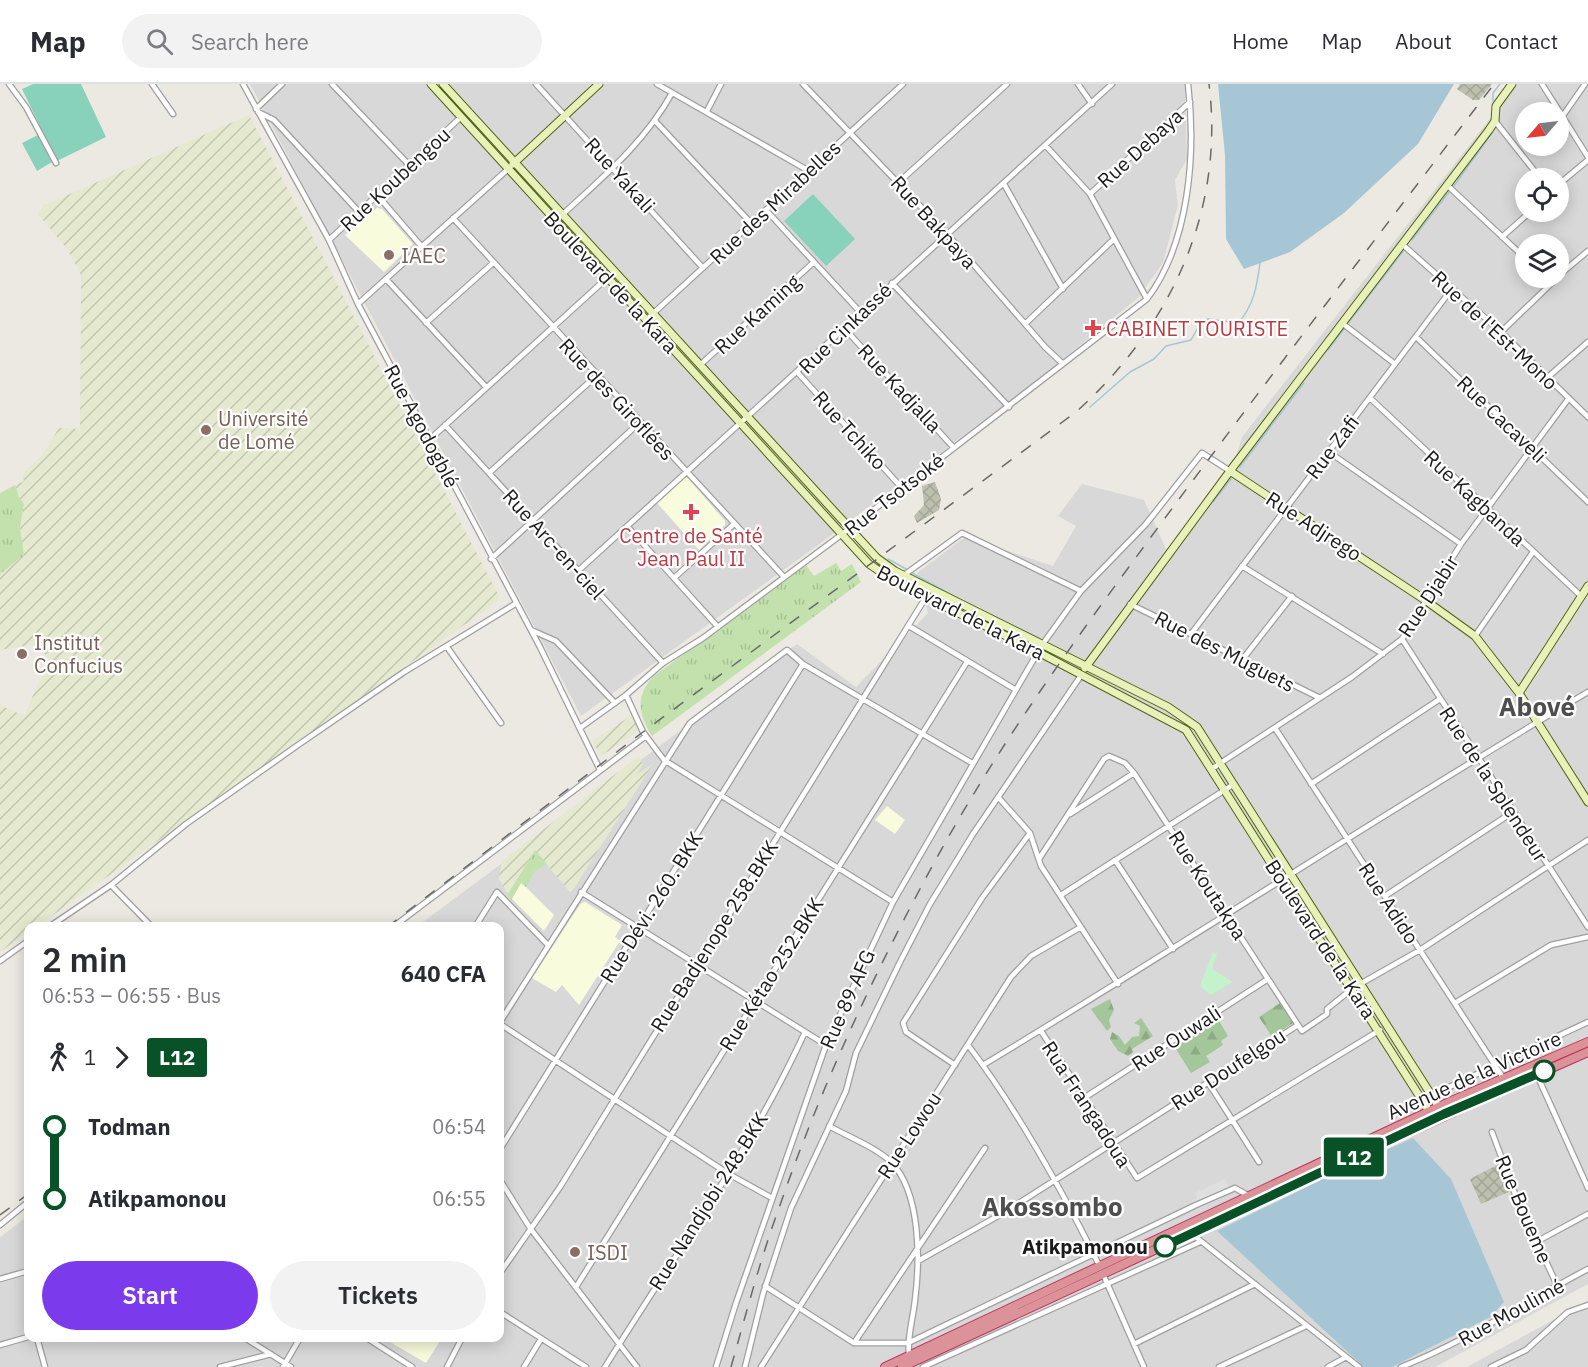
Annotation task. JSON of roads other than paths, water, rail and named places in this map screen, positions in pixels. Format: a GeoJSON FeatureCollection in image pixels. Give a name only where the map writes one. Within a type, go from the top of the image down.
{"type":"FeatureCollection","features":[{"type":"Feature","properties":{"kind":"highway","name":"Avenue de la Victoire"},"geometry":{"type":"LineString","coordinates":[[1441,1111],[1503,1079],[1588,1042]]}},
{"type":"Feature","properties":{"kind":"highway","name":"Avenue de la Victoire"},"geometry":{"type":"LineString","coordinates":[[902,1367],[1249,1197],[1441,1111],[1588,1052]]}},
{"type":"Feature","properties":{"kind":"highway","name":"Avenue de la Victoire"},"geometry":{"type":"LineString","coordinates":[[1101,1270],[1192,1234],[1432,1115]]}},
{"type":"Feature","properties":{"kind":"highway","name":"Avenue de la Victoire"},"geometry":{"type":"LineString","coordinates":[[885,1367],[916,1362]]}},
{"type":"Feature","properties":{"kind":"main road","name":"Boulevard de la Kara"},"geometry":{"type":"LineString","coordinates":[[431,84],[460,119],[842,535],[879,571],[925,599],[1182,725],[1194,738],[1432,1115]]}},
{"type":"Feature","properties":{"kind":"main road","name":"Boulevard de la Kara"},"geometry":{"type":"LineString","coordinates":[[443,84],[699,365],[741,423],[884,564],[1187,718],[1197,727],[1441,1111]]}},
{"type":"Feature","properties":{"kind":"main road"},"geometry":{"type":"LineString","coordinates":[[508,169],[599,84]]}},
{"type":"Feature","properties":{"kind":"main road"},"geometry":{"type":"LineString","coordinates":[[1082,674],[1130,604],[1495,121],[1496,106],[1512,84]]}},
{"type":"Feature","properties":{"kind":"main road","name":"Rue Adjrego"},"geometry":{"type":"LineString","coordinates":[[1230,471],[1425,600],[1474,636],[1519,693],[1588,802]]}},
{"type":"Feature","properties":{"kind":"main road"},"geometry":{"type":"LineString","coordinates":[[1519,693],[1588,586]]}},
{"type":"Feature","properties":{"kind":"street"},"geometry":{"type":"LineString","coordinates":[[9,84],[27,107],[56,163]]}},
{"type":"Feature","properties":{"kind":"street"},"geometry":{"type":"LineString","coordinates":[[152,84],[173,114]]}},
{"type":"Feature","properties":{"kind":"street","name":"Rue Agodogblé"},"geometry":{"type":"LineString","coordinates":[[243,84],[329,240],[358,304],[514,604],[530,630],[600,770]]}},
{"type":"Feature","properties":{"kind":"street"},"geometry":{"type":"LineString","coordinates":[[282,84],[257,110],[274,120],[360,213]]}},
{"type":"Feature","properties":{"kind":"street"},"geometry":{"type":"LineString","coordinates":[[332,84],[411,167]]}},
{"type":"Feature","properties":{"kind":"street","name":"Rue Yakali"},"geometry":{"type":"LineString","coordinates":[[536,84],[703,268]]}},
{"type":"Feature","properties":{"kind":"street"},"geometry":{"type":"LineString","coordinates":[[657,84],[809,171]]}},
{"type":"Feature","properties":{"kind":"street"},"geometry":{"type":"LineString","coordinates":[[706,111],[721,84]]}},
{"type":"Feature","properties":{"kind":"street","name":"Rue Bakpaya"},"geometry":{"type":"LineString","coordinates":[[803,84],[899,182],[1062,363]]}},
{"type":"Feature","properties":{"kind":"street","name":"Rue des Mirabelles"},"geometry":{"type":"LineString","coordinates":[[646,320],[903,84]]}},
{"type":"Feature","properties":{"kind":"street"},"geometry":{"type":"LineString","coordinates":[[899,182],[1007,84]]}},
{"type":"Feature","properties":{"kind":"street"},"geometry":{"type":"LineString","coordinates":[[1078,84],[1092,104]]}},
{"type":"Feature","properties":{"kind":"street","name":"Rue Cinkassé"},"geometry":{"type":"LineString","coordinates":[[578,571],[798,373],[892,283],[948,235],[1112,84]]}},
{"type":"Feature","properties":{"kind":"street","name":"Rue Tsotsoké"},"geometry":{"type":"LineString","coordinates":[[580,728],[615,703],[663,663],[718,627],[842,535],[1147,299],[1164,273],[1188,189],[1192,140],[1188,84]]}},
{"type":"Feature","properties":{"kind":"street"},"geometry":{"type":"LineString","coordinates":[[1542,84],[1553,102]]}},
{"type":"Feature","properties":{"kind":"street"},"geometry":{"type":"LineString","coordinates":[[1569,107],[1585,84]]}},
{"type":"Feature","properties":{"kind":"street"},"geometry":{"type":"LineString","coordinates":[[562,215],[614,168],[656,122],[672,93]]}},
{"type":"Feature","properties":{"kind":"street","name":"Rue Debaya"},"geometry":{"type":"LineString","coordinates":[[1090,194],[1190,102]]}},
{"type":"Feature","properties":{"kind":"street","name":"Rue Koubengou"},"geometry":{"type":"LineString","coordinates":[[329,240],[411,167],[460,119]]}},
{"type":"Feature","properties":{"kind":"street"},"geometry":{"type":"LineString","coordinates":[[1495,121],[1532,168]]}},
{"type":"Feature","properties":{"kind":"street"},"geometry":{"type":"LineString","coordinates":[[656,122],[751,223]]}},
{"type":"Feature","properties":{"kind":"street"},"geometry":{"type":"LineString","coordinates":[[1569,128],[1588,158],[1569,175]]}},
{"type":"Feature","properties":{"kind":"street"},"geometry":{"type":"LineString","coordinates":[[1046,146],[1090,194],[1147,299]]}},
{"type":"Feature","properties":{"kind":"street"},"geometry":{"type":"LineString","coordinates":[[358,304],[508,169]]}},
{"type":"Feature","properties":{"kind":"street"},"geometry":{"type":"LineString","coordinates":[[1004,184],[1063,290]]}},
{"type":"Feature","properties":{"kind":"street"},"geometry":{"type":"LineString","coordinates":[[1447,185],[1515,249]]}},
{"type":"Feature","properties":{"kind":"street"},"geometry":{"type":"LineString","coordinates":[[378,196],[422,247]]}},
{"type":"Feature","properties":{"kind":"street"},"geometry":{"type":"LineString","coordinates":[[766,210],[861,314]]}},
{"type":"Feature","properties":{"kind":"street","name":"Rue des Giroflées"},"geometry":{"type":"LineString","coordinates":[[453,218],[639,423],[784,577]]}},
{"type":"Feature","properties":{"kind":"street"},"geometry":{"type":"LineString","coordinates":[[1502,237],[1519,222]]}},
{"type":"Feature","properties":{"kind":"street"},"geometry":{"type":"LineString","coordinates":[[1026,323],[1113,240]]}},
{"type":"Feature","properties":{"kind":"street","name":"Rue de l'Est-Mono"},"geometry":{"type":"LineString","coordinates":[[1402,244],[1451,290],[1501,332],[1588,417]]}},
{"type":"Feature","properties":{"kind":"street"},"geometry":{"type":"LineString","coordinates":[[1569,267],[1588,251]]}},
{"type":"Feature","properties":{"kind":"street","name":"Rue Kaming"},"geometry":{"type":"LineString","coordinates":[[699,365],[814,262]]}},
{"type":"Feature","properties":{"kind":"street"},"geometry":{"type":"LineString","coordinates":[[426,323],[493,263]]}},
{"type":"Feature","properties":{"kind":"street"},"geometry":{"type":"LineString","coordinates":[[429,440],[607,278]]}},
{"type":"Feature","properties":{"kind":"street"},"geometry":{"type":"LineString","coordinates":[[386,279],[486,387]]}},
{"type":"Feature","properties":{"kind":"street"},"geometry":{"type":"LineString","coordinates":[[892,283],[1009,407]]}},
{"type":"Feature","properties":{"kind":"street"},"geometry":{"type":"LineString","coordinates":[[1501,332],[1545,288]]}},
{"type":"Feature","properties":{"kind":"street","name":"Rue Zafi"},"geometry":{"type":"LineString","coordinates":[[1191,634],[1451,290]]}},
{"type":"Feature","properties":{"kind":"street"},"geometry":{"type":"LineString","coordinates":[[1342,323],[1395,364]]}},
{"type":"Feature","properties":{"kind":"street","name":"Rue Kadjalla"},"geometry":{"type":"LineString","coordinates":[[846,329],[954,447]]}},
{"type":"Feature","properties":{"kind":"street","name":"Rue Cacaveli"},"geometry":{"type":"LineString","coordinates":[[1416,337],[1588,502]]}},
{"type":"Feature","properties":{"kind":"street"},"geometry":{"type":"LineString","coordinates":[[1548,378],[1588,342]]}},
{"type":"Feature","properties":{"kind":"street","name":"Rue Tchiko"},"geometry":{"type":"LineString","coordinates":[[798,373],[901,488]]}},
{"type":"Feature","properties":{"kind":"street"},"geometry":{"type":"LineString","coordinates":[[489,473],[596,376]]}},
{"type":"Feature","properties":{"kind":"street","name":"Rue Kagbanda"},"geometry":{"type":"LineString","coordinates":[[1370,398],[1581,596]]}},
{"type":"Feature","properties":{"kind":"street","name":"Rue Djabir"},"geometry":{"type":"LineString","coordinates":[[1213,768],[1320,698],[1402,639],[1461,544],[1569,398]]}},
{"type":"Feature","properties":{"kind":"street"},"geometry":{"type":"LineString","coordinates":[[492,560],[639,423]]}},
{"type":"Feature","properties":{"kind":"street","name":"Rue Arc-en-ciel"},"geometry":{"type":"LineString","coordinates":[[445,425],[663,663]]}},
{"type":"Feature","properties":{"kind":"street"},"geometry":{"type":"LineString","coordinates":[[1329,452],[1461,544]]}},
{"type":"Feature","properties":{"kind":"street","name":"Rue Adjrego"},"geometry":{"type":"LineString","coordinates":[[1203,453],[1230,471]]}},
{"type":"Feature","properties":{"kind":"street","name":"Rue 89 AFG"},"geometry":{"type":"LineString","coordinates":[[716,1367],[826,1045],[893,902],[1042,645],[1081,591],[1146,524],[1203,453]]}},
{"type":"Feature","properties":{"kind":"street"},"geometry":{"type":"LineString","coordinates":[[674,578],[734,524]]}},
{"type":"Feature","properties":{"kind":"street"},"geometry":{"type":"LineString","coordinates":[[627,526],[718,627]]}},
{"type":"Feature","properties":{"kind":"street"},"geometry":{"type":"LineString","coordinates":[[904,575],[963,533],[1081,591]]}},
{"type":"Feature","properties":{"kind":"street"},"geometry":{"type":"LineString","coordinates":[[1474,636],[1533,552]]}},
{"type":"Feature","properties":{"kind":"street"},"geometry":{"type":"LineString","coordinates":[[1242,566],[1383,654]]}},
{"type":"Feature","properties":{"kind":"street"},"geometry":{"type":"LineString","coordinates":[[1242,660],[1292,596]]}},
{"type":"Feature","properties":{"kind":"street","name":"Rue Badjenope 258.BKK"},"geometry":{"type":"LineString","coordinates":[[504,1267],[560,1186],[613,1097],[925,599]]}},
{"type":"Feature","properties":{"kind":"street"},"geometry":{"type":"LineString","coordinates":[[56,922],[111,885],[186,824],[404,672],[514,604]]}},
{"type":"Feature","properties":{"kind":"street","name":"Rue des Muguets"},"geometry":{"type":"LineString","coordinates":[[1130,604],[1320,698]]}},
{"type":"Feature","properties":{"kind":"street"},"geometry":{"type":"LineString","coordinates":[[909,626],[1016,690]]}},
{"type":"Feature","properties":{"kind":"street"},"geometry":{"type":"LineString","coordinates":[[530,630],[556,641],[615,703]]}},
{"type":"Feature","properties":{"kind":"street","name":"Rue de la Splendeur"},"geometry":{"type":"LineString","coordinates":[[1402,639],[1588,927]]}},
{"type":"Feature","properties":{"kind":"street"},"geometry":{"type":"LineString","coordinates":[[447,647],[501,723]]}},
{"type":"Feature","properties":{"kind":"street"},"geometry":{"type":"LineString","coordinates":[[504,1016],[547,944],[664,760],[695,718],[788,650],[803,664],[972,763]]}},
{"type":"Feature","properties":{"kind":"street","name":"Rue Kétao 252.BKK"},"geometry":{"type":"LineString","coordinates":[[576,1287],[670,1133],[968,662]]}},
{"type":"Feature","properties":{"kind":"street","name":"Rue Dévi. 260. BKK"},"geometry":{"type":"LineString","coordinates":[[504,1142],[803,664]]}},
{"type":"Feature","properties":{"kind":"street"},"geometry":{"type":"LineString","coordinates":[[745,1367],[765,1286],[791,1208],[846,1091],[856,1053],[925,914],[998,798],[1082,674]]}},
{"type":"Feature","properties":{"kind":"street"},"geometry":{"type":"LineString","coordinates":[[983,1065],[1118,984],[1477,756],[1588,692]]}},
{"type":"Feature","properties":{"kind":"street"},"geometry":{"type":"LineString","coordinates":[[626,694],[648,739],[664,760],[893,902]]}},
{"type":"Feature","properties":{"kind":"street"},"geometry":{"type":"LineString","coordinates":[[1311,784],[1440,699]]}},
{"type":"Feature","properties":{"kind":"street","name":"Rue Adido"},"geometry":{"type":"LineString","coordinates":[[1275,728],[1503,1079]]}},
{"type":"Feature","properties":{"kind":"street"},"geometry":{"type":"LineString","coordinates":[[400,922],[600,770],[648,739]]}},
{"type":"Feature","properties":{"kind":"street","name":"Rue Koutakpa"},"geometry":{"type":"LineString","coordinates":[[1069,815],[1100,764],[1109,756],[1125,763],[1170,825],[1299,1024]]}},
{"type":"Feature","properties":{"kind":"street"},"geometry":{"type":"LineString","coordinates":[[1038,859],[1069,815],[1134,773]]}},
{"type":"Feature","properties":{"kind":"street"},"geometry":{"type":"LineString","coordinates":[[1061,895],[1234,784]]}},
{"type":"Feature","properties":{"kind":"street"},"geometry":{"type":"LineString","coordinates":[[998,798],[1030,833],[1038,859],[1118,984]]}},
{"type":"Feature","properties":{"kind":"street"},"geometry":{"type":"LineString","coordinates":[[1385,896],[1513,812]]}},
{"type":"Feature","properties":{"kind":"street"},"geometry":{"type":"LineString","coordinates":[[955,1065],[906,1032],[903,1023],[982,898],[1030,833]]}},
{"type":"Feature","properties":{"kind":"street","name":"Rue Doufelgou"},"geometry":{"type":"LineString","coordinates":[[918,1261],[1054,1180],[1299,1024],[1302,1031],[1327,1014],[1327,1009],[1353,988],[1420,950],[1588,840]]}},
{"type":"Feature","properties":{"kind":"street"},"geometry":{"type":"LineString","coordinates":[[1115,860],[1173,949]]}},
{"type":"Feature","properties":{"kind":"street"},"geometry":{"type":"LineString","coordinates":[[111,885],[147,922]]}},
{"type":"Feature","properties":{"kind":"street"},"geometry":{"type":"LineString","coordinates":[[478,922],[497,892],[547,944]]}},
{"type":"Feature","properties":{"kind":"street"},"geometry":{"type":"LineString","coordinates":[[581,892],[826,1045]]}},
{"type":"Feature","properties":{"kind":"street","name":"Rue Lowou"},"geometry":{"type":"LineString","coordinates":[[761,1367],[1020,965],[1031,956],[1081,927]]}},
{"type":"Feature","properties":{"kind":"street"},"geometry":{"type":"LineString","coordinates":[[1455,1004],[1551,945],[1588,937]]}},
{"type":"Feature","properties":{"kind":"street"},"geometry":{"type":"LineString","coordinates":[[0,961],[24,944]]}},
{"type":"Feature","properties":{"kind":"street","name":"Rue Ouwali"},"geometry":{"type":"LineString","coordinates":[[1084,1098],[1268,979]]}},
{"type":"Feature","properties":{"kind":"street"},"geometry":{"type":"LineString","coordinates":[[1445,1089],[1588,1022]]}},
{"type":"Feature","properties":{"kind":"street"},"geometry":{"type":"LineString","coordinates":[[504,1026],[670,1133],[727,1173],[772,1198]]}},
{"type":"Feature","properties":{"kind":"street"},"geometry":{"type":"LineString","coordinates":[[1233,1121],[1380,1030]]}},
{"type":"Feature","properties":{"kind":"street","name":"Rua Frangadoua"},"geometry":{"type":"LineString","coordinates":[[1041,1031],[1134,1176],[1142,1178],[1233,1121]]}},
{"type":"Feature","properties":{"kind":"street","name":"Rue Nandjobi 248.BKK"},"geometry":{"type":"LineString","coordinates":[[605,1367],[788,1071],[805,1032]]}},
{"type":"Feature","properties":{"kind":"street"},"geometry":{"type":"LineString","coordinates":[[968,1045],[983,1065],[1054,1180],[1107,1282],[1144,1367]]}},
{"type":"Feature","properties":{"kind":"street"},"geometry":{"type":"LineString","coordinates":[[1537,1074],[1588,1188]]}},
{"type":"Feature","properties":{"kind":"street"},"geometry":{"type":"LineString","coordinates":[[1208,1082],[1259,1162]]}},
{"type":"Feature","properties":{"kind":"street"},"geometry":{"type":"LineString","coordinates":[[829,1126],[891,1162],[905,1186],[919,1247],[915,1299],[908,1343],[916,1362],[1200,1242]]}},
{"type":"Feature","properties":{"kind":"street","name":"Rue Boueme"},"geometry":{"type":"LineString","coordinates":[[1492,1132],[1536,1242],[1557,1285]]}},
{"type":"Feature","properties":{"kind":"street"},"geometry":{"type":"LineString","coordinates":[[854,1343],[985,1148]]}},
{"type":"Feature","properties":{"kind":"street"},"geometry":{"type":"LineString","coordinates":[[504,1186],[530,1228],[637,1367]]}},
{"type":"Feature","properties":{"kind":"street"},"geometry":{"type":"LineString","coordinates":[[765,1286],[800,1306],[854,1343],[908,1343],[1093,1253],[1235,1188],[1249,1197]]}},
{"type":"Feature","properties":{"kind":"street"},"geometry":{"type":"LineString","coordinates":[[1196,1205],[1198,1222]]}},
{"type":"Feature","properties":{"kind":"street"},"geometry":{"type":"LineString","coordinates":[[0,1225],[24,1207]]}},
{"type":"Feature","properties":{"kind":"street"},"geometry":{"type":"LineString","coordinates":[[1536,1242],[1588,1214]]}},
{"type":"Feature","properties":{"kind":"street"},"geometry":{"type":"LineString","coordinates":[[1192,1234],[1359,1367]]}},
{"type":"Feature","properties":{"kind":"street","name":"Rue Moulimé"},"geometry":{"type":"LineString","coordinates":[[1401,1367],[1473,1335],[1499,1317],[1588,1269]]}},
{"type":"Feature","properties":{"kind":"street"},"geometry":{"type":"LineString","coordinates":[[0,1279],[24,1272]]}},
{"type":"Feature","properties":{"kind":"street"},"geometry":{"type":"LineString","coordinates":[[1134,1344],[1255,1284]]}},
{"type":"Feature","properties":{"kind":"street"},"geometry":{"type":"LineString","coordinates":[[1491,1367],[1526,1350],[1568,1312],[1588,1305]]}},
{"type":"Feature","properties":{"kind":"street"},"geometry":{"type":"LineString","coordinates":[[504,1315],[586,1367]]}},
{"type":"Feature","properties":{"kind":"street"},"geometry":{"type":"LineString","coordinates":[[1219,1367],[1306,1326]]}},
{"type":"Feature","properties":{"kind":"street"},"geometry":{"type":"LineString","coordinates":[[0,1345],[24,1338]]}},
{"type":"Feature","properties":{"kind":"street"},"geometry":{"type":"LineString","coordinates":[[524,1367],[541,1339]]}},
{"type":"Feature","properties":{"kind":"street"},"geometry":{"type":"LineString","coordinates":[[38,1342],[45,1367]]}},
{"type":"Feature","properties":{"kind":"street"},"geometry":{"type":"LineString","coordinates":[[252,1342],[284,1365],[291,1367]]}},
{"type":"Feature","properties":{"kind":"street"},"geometry":{"type":"LineString","coordinates":[[284,1365],[298,1342]]}},
{"type":"Feature","properties":{"kind":"street"},"geometry":{"type":"LineString","coordinates":[[373,1342],[412,1367]]}},
{"type":"Feature","properties":{"kind":"street"},"geometry":{"type":"LineString","coordinates":[[447,1367],[460,1342]]}},
{"type":"Feature","properties":{"kind":"street"},"geometry":{"type":"LineString","coordinates":[[220,1367],[271,1354]]}},
{"type":"Feature","properties":{"kind":"street"},"geometry":{"type":"LineString","coordinates":[[1328,1367],[1346,1357]]}},
{"type":"Feature","properties":{"kind":"water"},"geometry":{"type":"Polygon","coordinates":[[[1218,84],[1454,84],[1418,144],[1344,213],[1290,252],[1244,269],[1226,239],[1225,155],[1218,84]]]}},
{"type":"Feature","properties":{"kind":"water"},"geometry":{"type":"Polygon","coordinates":[[[1413,1138],[1451,1179],[1504,1302],[1490,1317],[1392,1367],[1364,1367],[1217,1231],[1413,1138]]]}},
{"type":"Feature","properties":{"kind":"waterway"},"geometry":{"type":"LineString","coordinates":[[1493,101],[1493,93],[1500,84]]}},
{"type":"Feature","properties":{"kind":"waterway"},"geometry":{"type":"LineString","coordinates":[[1454,186],[1492,133]]}},
{"type":"Feature","properties":{"kind":"waterway"},"geometry":{"type":"LineString","coordinates":[[1412,240],[1450,191]]}},
{"type":"Feature","properties":{"kind":"waterway"},"geometry":{"type":"LineString","coordinates":[[1349,322],[1404,250]]}},
{"type":"Feature","properties":{"kind":"waterway"},"geometry":{"type":"LineString","coordinates":[[1090,407],[1130,372],[1154,359],[1166,346],[1191,340],[1201,322],[1208,319],[1238,323],[1251,302],[1260,263]]}},
{"type":"Feature","properties":{"kind":"waterway"},"geometry":{"type":"LineString","coordinates":[[1328,350],[1344,329]]}},
{"type":"Feature","properties":{"kind":"waterway"},"geometry":{"type":"LineString","coordinates":[[1240,467],[1304,383]]}},
{"type":"Feature","properties":{"kind":"waterway"},"geometry":{"type":"LineString","coordinates":[[1213,502],[1231,479]]}},
{"type":"Feature","properties":{"kind":"waterway"},"geometry":{"type":"LineString","coordinates":[[888,559],[908,570]]}},
{"type":"Feature","properties":{"kind":"waterway"},"geometry":{"type":"LineString","coordinates":[[912,573],[957,598]]}},
{"type":"Feature","properties":{"kind":"waterway"},"geometry":{"type":"LineString","coordinates":[[980,610],[1039,638]]}},
{"type":"Feature","properties":{"kind":"railway"},"geometry":{"type":"LineString","coordinates":[[394,922],[643,732],[1076,412],[1109,379],[1139,343],[1164,305],[1184,264],[1199,221],[1208,177],[1212,131],[1209,84]]}},
{"type":"Feature","properties":{"kind":"railway"},"geometry":{"type":"LineString","coordinates":[[731,1367],[772,1228],[830,1076],[890,947],[934,863],[986,773],[1044,686],[1165,518],[1494,84]]}},
{"type":"Feature","properties":{"kind":"railway"},"geometry":{"type":"LineString","coordinates":[[0,1215],[24,1197]]}},
{"type":"Feature","properties":{"kind":"place","name":"IAEC"},"geometry":{"type":"Point","coordinates":[389,255]}},
{"type":"Feature","properties":{"kind":"place","name":"CABINET TOURISTE"},"geometry":{"type":"Point","coordinates":[1093,328]}},
{"type":"Feature","properties":{"kind":"place","name":"Université de Lomé"},"geometry":{"type":"Point","coordinates":[206,430]}},
{"type":"Feature","properties":{"kind":"place","name":"Centre de Santé Jean Paul II"},"geometry":{"type":"Point","coordinates":[691,512]}},
{"type":"Feature","properties":{"kind":"place","name":"Institut Confucius"},"geometry":{"type":"Point","coordinates":[22,654]}},
{"type":"Feature","properties":{"kind":"place","name":"Atikpamonou"},"geometry":{"type":"Point","coordinates":[1165,1246]}},
{"type":"Feature","properties":{"kind":"place","name":"ISDI"},"geometry":{"type":"Point","coordinates":[575,1252]}},
{"type":"Feature","properties":{"kind":"district","name":"Abové"},"geometry":{"type":"Point","coordinates":[1537,706]}},
{"type":"Feature","properties":{"kind":"district","name":"Akossombo"},"geometry":{"type":"Point","coordinates":[1052,1206]}}]}
